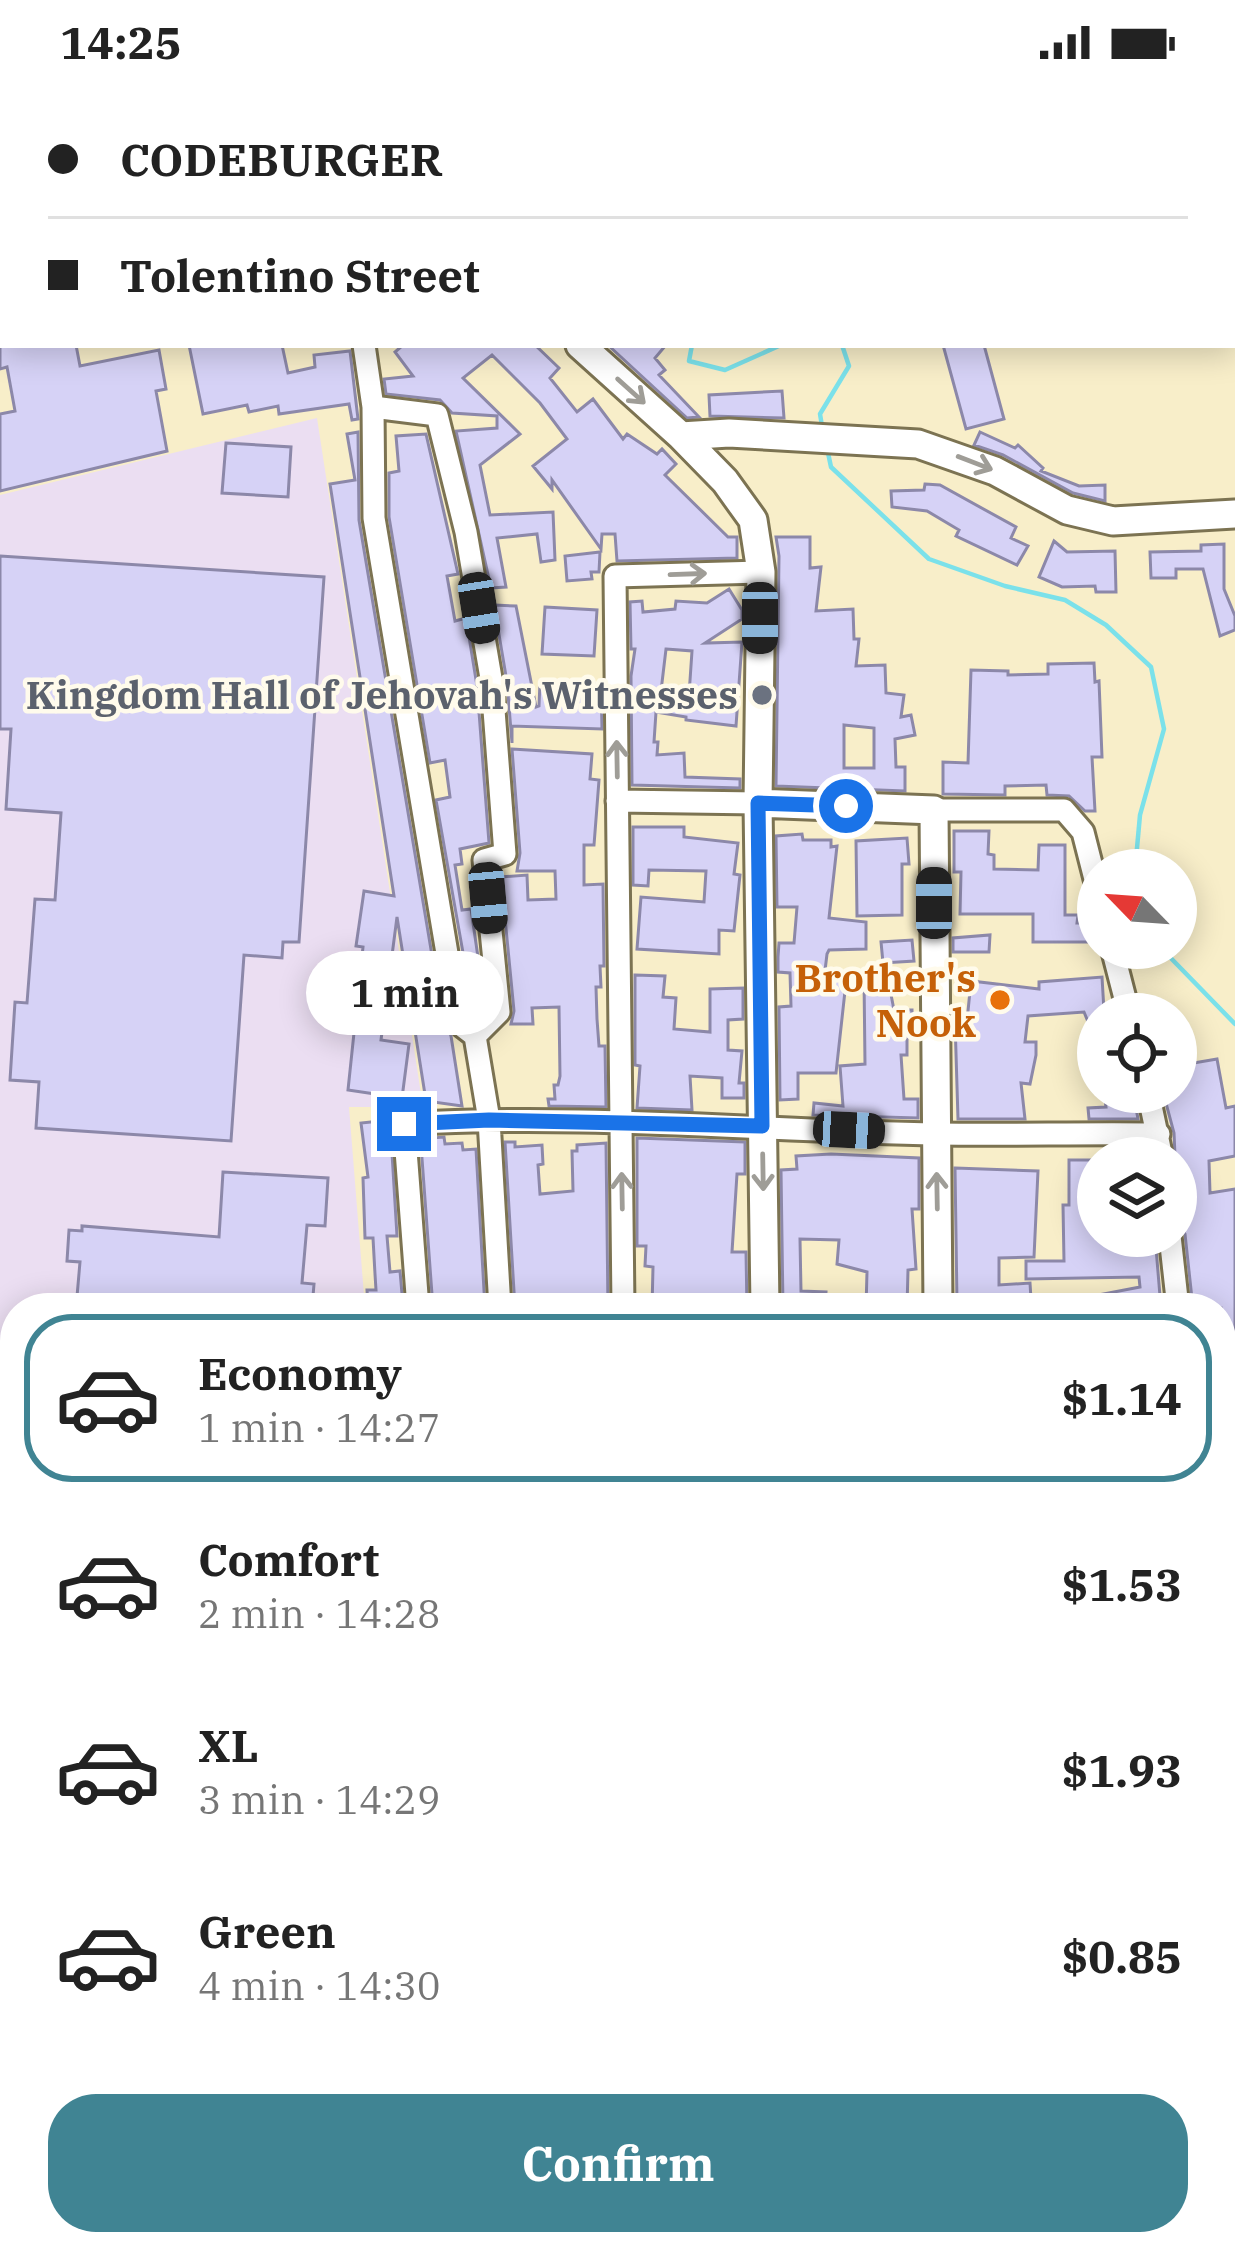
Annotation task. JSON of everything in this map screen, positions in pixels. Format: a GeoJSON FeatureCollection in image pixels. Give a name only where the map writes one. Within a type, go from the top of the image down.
{"type":"FeatureCollection","features":[{"type":"Feature","properties":{"kind":"main road"},"geometry":{"type":"LineString","coordinates":[[583,348],[681,436],[725,482],[752,520],[761,572],[758,803],[765,1293]]}},
{"type":"Feature","properties":{"kind":"main road"},"geometry":{"type":"LineString","coordinates":[[681,436],[729,433],[918,444],[995,471],[1067,510],[1114,521],[1235,514]]}},
{"type":"Feature","properties":{"kind":"main road"},"geometry":{"type":"LineString","coordinates":[[758,803],[934,810],[938,1293]]}},
{"type":"Feature","properties":{"kind":"street"},"geometry":{"type":"LineString","coordinates":[[364,348],[373,407],[374,518],[455,1007],[461,1026],[475,1036],[489,1120],[499,1293]]}},
{"type":"Feature","properties":{"kind":"street"},"geometry":{"type":"LineString","coordinates":[[373,407],[437,415],[466,532],[491,684],[506,854],[484,860],[499,1012],[475,1036]]}},
{"type":"Feature","properties":{"kind":"street"},"geometry":{"type":"LineString","coordinates":[[623,1293],[615,576],[761,572]]}},
{"type":"Feature","properties":{"kind":"street"},"geometry":{"type":"LineString","coordinates":[[617,801],[758,803]]}},
{"type":"Feature","properties":{"kind":"street"},"geometry":{"type":"LineString","coordinates":[[934,810],[1064,810],[1083,832],[1087,849]]}},
{"type":"Feature","properties":{"kind":"street"},"geometry":{"type":"LineString","coordinates":[[1154,1113],[1159,1137]]}},
{"type":"Feature","properties":{"kind":"street"},"geometry":{"type":"LineString","coordinates":[[417,1293],[404,1124],[489,1120],[937,1134],[1159,1134]]}},
{"type":"Feature","properties":{"kind":"street"},"geometry":{"type":"LineString","coordinates":[[1172,1257],[1176,1293]]}},
{"type":"Feature","properties":{"kind":"shaded area"},"geometry":{"type":"Polygon","coordinates":[[[317,418],[423,1107],[349,1107],[364,1293],[0,1293],[0,495],[317,418]]]}},
{"type":"Feature","properties":{"kind":"building"},"geometry":{"type":"Polygon","coordinates":[[[0,348],[77,348],[80,366],[159,350],[166,389],[156,391],[167,451],[0,491],[0,414],[15,411],[7,367],[0,369],[0,348]]]}},
{"type":"Feature","properties":{"kind":"building"},"geometry":{"type":"Polygon","coordinates":[[[190,348],[283,348],[288,373],[315,367],[314,355],[350,351],[358,419],[352,420],[349,404],[279,414],[278,406],[249,412],[247,405],[203,414],[190,348]]]}},
{"type":"Feature","properties":{"kind":"building"},"geometry":{"type":"Polygon","coordinates":[[[400,348],[538,348],[559,368],[550,378],[577,412],[593,399],[623,439],[627,434],[657,454],[662,449],[676,464],[665,475],[728,537],[737,537],[737,558],[617,561],[615,534],[602,534],[601,549],[552,480],[552,489],[533,466],[567,439],[540,403],[492,355],[463,378],[520,434],[480,465],[490,515],[553,512],[555,560],[541,562],[537,534],[497,538],[506,587],[491,588],[456,431],[497,428],[497,416],[452,413],[440,400],[386,394],[384,379],[413,376],[395,352],[400,348]]]}},
{"type":"Feature","properties":{"kind":"building"},"geometry":{"type":"Polygon","coordinates":[[[611,348],[663,348],[655,358],[665,370],[659,375],[699,417],[687,418],[611,348]]]}},
{"type":"Feature","properties":{"kind":"building"},"geometry":{"type":"Polygon","coordinates":[[[944,348],[985,348],[1004,419],[966,429],[944,348]]]}},
{"type":"Feature","properties":{"kind":"building"},"geometry":{"type":"Polygon","coordinates":[[[782,391],[784,418],[710,416],[709,395],[782,391]]]}},
{"type":"Feature","properties":{"kind":"building"},"geometry":{"type":"Polygon","coordinates":[[[358,432],[359,520],[441,1009],[451,1036],[462,1106],[426,1101],[397,917],[381,1040],[409,1044],[402,1098],[348,1090],[364,891],[394,896],[330,484],[355,480],[347,434],[358,432]]]}},
{"type":"Feature","properties":{"kind":"building"},"geometry":{"type":"Polygon","coordinates":[[[980,432],[1015,448],[1018,445],[1041,471],[1079,486],[1105,485],[1105,501],[1073,493],[1003,455],[974,445],[980,432]]]}},
{"type":"Feature","properties":{"kind":"building"},"geometry":{"type":"Polygon","coordinates":[[[426,434],[458,574],[447,576],[455,621],[466,618],[477,686],[489,843],[460,849],[462,864],[455,865],[462,910],[471,909],[480,971],[483,1006],[474,1015],[436,800],[450,797],[445,760],[430,763],[389,517],[389,473],[399,471],[396,436],[426,434]]]}},
{"type":"Feature","properties":{"kind":"building"},"geometry":{"type":"Polygon","coordinates":[[[226,443],[291,447],[288,497],[222,493],[226,443]]]}},
{"type":"Feature","properties":{"kind":"building"},"geometry":{"type":"Polygon","coordinates":[[[925,484],[940,485],[1016,527],[1011,538],[1028,546],[1017,565],[956,536],[959,530],[927,511],[892,507],[891,491],[924,490],[925,484]]]}},
{"type":"Feature","properties":{"kind":"building"},"geometry":{"type":"Polygon","coordinates":[[[776,537],[810,537],[810,568],[821,567],[816,611],[853,609],[854,639],[859,639],[856,666],[885,665],[886,693],[904,695],[901,717],[911,715],[915,735],[895,739],[896,767],[905,767],[905,791],[776,786],[776,537]],[[844,725],[844,768],[874,768],[874,728],[844,725]]]}},
{"type":"Feature","properties":{"kind":"building"},"geometry":{"type":"Polygon","coordinates":[[[1054,541],[1067,552],[1115,551],[1116,592],[1096,592],[1095,586],[1062,587],[1039,577],[1054,541]]]}},
{"type":"Feature","properties":{"kind":"building"},"geometry":{"type":"Polygon","coordinates":[[[1224,544],[1224,589],[1235,616],[1235,630],[1220,636],[1203,569],[1176,569],[1176,578],[1151,578],[1150,552],[1201,551],[1201,545],[1224,544]]]}},
{"type":"Feature","properties":{"kind":"building"},"geometry":{"type":"Polygon","coordinates":[[[600,552],[599,572],[591,572],[592,579],[567,581],[565,556],[600,552]]]}},
{"type":"Feature","properties":{"kind":"building"},"geometry":{"type":"Polygon","coordinates":[[[0,556],[324,577],[299,942],[283,942],[282,958],[244,955],[231,1141],[36,1128],[39,1082],[10,1080],[15,1002],[27,1003],[35,899],[55,900],[61,813],[6,809],[11,729],[0,729],[0,556]]]}},
{"type":"Feature","properties":{"kind":"building"},"geometry":{"type":"Polygon","coordinates":[[[729,589],[742,610],[742,619],[705,643],[742,642],[736,726],[656,712],[654,742],[658,742],[657,755],[684,753],[685,777],[740,779],[740,788],[632,785],[635,649],[631,649],[630,602],[642,601],[643,612],[675,609],[676,601],[707,603],[729,589]],[[666,649],[661,691],[689,695],[692,651],[666,649]]]}},
{"type":"Feature","properties":{"kind":"building"},"geometry":{"type":"Polygon","coordinates":[[[494,605],[516,606],[536,707],[540,682],[601,684],[602,729],[512,726],[512,743],[494,605]]]}},
{"type":"Feature","properties":{"kind":"building"},"geometry":{"type":"Polygon","coordinates":[[[545,607],[597,610],[594,656],[542,654],[545,607]]]}},
{"type":"Feature","properties":{"kind":"building"},"geometry":{"type":"Polygon","coordinates":[[[1094,663],[1102,757],[1092,757],[1095,811],[1085,811],[1069,796],[1047,795],[1046,785],[1005,786],[1005,795],[943,794],[943,762],[968,763],[971,670],[1048,674],[1048,664],[1094,663]]]}},
{"type":"Feature","properties":{"kind":"building"},"geometry":{"type":"Polygon","coordinates":[[[512,749],[592,754],[590,779],[599,780],[594,845],[584,845],[584,885],[603,884],[604,966],[600,966],[601,987],[596,987],[599,1046],[605,1046],[606,1107],[549,1106],[560,1076],[559,1007],[532,1008],[533,1024],[511,1024],[514,1011],[501,877],[527,875],[528,900],[556,899],[555,871],[517,871],[520,853],[512,749]]]}},
{"type":"Feature","properties":{"kind":"building"},"geometry":{"type":"Polygon","coordinates":[[[633,827],[684,827],[684,837],[738,843],[734,931],[719,930],[719,954],[637,949],[641,897],[704,902],[706,871],[649,870],[648,886],[633,885],[633,827]]]}},
{"type":"Feature","properties":{"kind":"building"},"geometry":{"type":"Polygon","coordinates":[[[954,831],[989,831],[988,854],[994,855],[994,869],[1038,870],[1039,845],[1065,845],[1065,915],[1077,915],[1077,942],[1033,942],[1033,914],[960,914],[961,872],[954,872],[954,831]]]}},
{"type":"Feature","properties":{"kind":"building"},"geometry":{"type":"Polygon","coordinates":[[[802,834],[803,840],[831,840],[831,847],[837,846],[829,918],[866,922],[866,949],[829,950],[827,954],[824,979],[846,982],[836,1073],[798,1073],[798,1099],[780,1100],[779,1007],[791,1006],[790,973],[778,972],[779,943],[794,943],[797,907],[777,907],[776,836],[802,834]]]}},
{"type":"Feature","properties":{"kind":"building"},"geometry":{"type":"Polygon","coordinates":[[[907,838],[909,864],[902,864],[902,915],[857,916],[856,841],[907,838]]]}},
{"type":"Feature","properties":{"kind":"building"},"geometry":{"type":"Polygon","coordinates":[[[990,935],[989,952],[953,952],[953,938],[990,935]]]}},
{"type":"Feature","properties":{"kind":"building"},"geometry":{"type":"Polygon","coordinates":[[[912,940],[914,961],[883,963],[881,942],[912,940]]]}},
{"type":"Feature","properties":{"kind":"building"},"geometry":{"type":"Polygon","coordinates":[[[887,974],[894,1010],[912,1010],[907,1055],[901,1055],[904,1099],[918,1099],[918,1118],[813,1115],[814,1103],[843,1106],[840,1066],[865,1064],[864,978],[887,974]]]}},
{"type":"Feature","properties":{"kind":"building"},"geometry":{"type":"Polygon","coordinates":[[[635,975],[665,976],[663,997],[676,998],[674,1029],[710,1032],[710,989],[743,988],[743,1019],[728,1020],[728,1050],[742,1051],[739,1083],[744,1083],[744,1098],[722,1098],[722,1078],[690,1076],[692,1110],[637,1108],[640,1066],[635,1065],[635,975]]]}},
{"type":"Feature","properties":{"kind":"building"},"geometry":{"type":"Polygon","coordinates":[[[1102,977],[1103,993],[1077,993],[1077,1012],[1028,1016],[1025,1042],[1036,1042],[1036,1055],[1030,1084],[1021,1083],[1025,1119],[958,1119],[955,1021],[967,1021],[971,981],[1039,989],[1039,982],[1102,977]]]}},
{"type":"Feature","properties":{"kind":"building"},"geometry":{"type":"Polygon","coordinates":[[[1217,1059],[1226,1108],[1235,1106],[1235,1156],[1209,1161],[1210,1193],[1235,1189],[1235,1293],[1191,1293],[1187,1257],[1197,1257],[1197,1137],[1174,1137],[1169,1113],[1197,1113],[1197,1062],[1217,1059]]]}},
{"type":"Feature","properties":{"kind":"building"},"geometry":{"type":"Polygon","coordinates":[[[1088,1113],[1137,1113],[1138,1119],[1089,1119],[1088,1113]]]}},
{"type":"Feature","properties":{"kind":"building"},"geometry":{"type":"Polygon","coordinates":[[[390,1120],[397,1236],[387,1236],[390,1272],[400,1271],[402,1293],[367,1293],[376,1290],[373,1238],[365,1238],[363,1178],[368,1177],[361,1123],[390,1120]]]}},
{"type":"Feature","properties":{"kind":"building"},"geometry":{"type":"Polygon","coordinates":[[[444,1137],[445,1144],[462,1143],[463,1150],[476,1149],[484,1293],[432,1293],[421,1145],[432,1144],[431,1138],[444,1137]]]}},
{"type":"Feature","properties":{"kind":"building"},"geometry":{"type":"Polygon","coordinates":[[[637,1138],[745,1142],[745,1174],[737,1174],[732,1252],[746,1252],[747,1293],[652,1293],[653,1267],[645,1266],[646,1246],[637,1246],[637,1138]]]}},
{"type":"Feature","properties":{"kind":"building"},"geometry":{"type":"Polygon","coordinates":[[[505,1142],[515,1142],[515,1147],[542,1145],[540,1194],[573,1191],[572,1151],[577,1151],[577,1145],[606,1143],[608,1293],[514,1293],[505,1142]]]}},
{"type":"Feature","properties":{"kind":"building"},"geometry":{"type":"Polygon","coordinates":[[[796,1156],[919,1158],[919,1209],[912,1209],[916,1269],[908,1270],[907,1293],[866,1293],[867,1272],[837,1264],[839,1240],[800,1239],[801,1291],[826,1293],[783,1293],[781,1170],[797,1169],[796,1156]]]}},
{"type":"Feature","properties":{"kind":"building"},"geometry":{"type":"Polygon","coordinates":[[[1069,1160],[1077,1160],[1077,1257],[1157,1257],[1160,1293],[1109,1293],[1140,1287],[1139,1277],[1026,1279],[1026,1261],[1064,1261],[1063,1205],[1069,1205],[1069,1160]]]}},
{"type":"Feature","properties":{"kind":"building"},"geometry":{"type":"Polygon","coordinates":[[[955,1168],[1038,1171],[1034,1257],[999,1258],[999,1285],[1030,1283],[1031,1293],[957,1293],[955,1168]]]}},
{"type":"Feature","properties":{"kind":"building"},"geometry":{"type":"Polygon","coordinates":[[[223,1172],[328,1178],[325,1226],[307,1225],[302,1283],[314,1284],[313,1293],[77,1293],[80,1262],[67,1261],[69,1230],[82,1231],[82,1226],[219,1237],[223,1172]]]}},
{"type":"Feature","properties":{"kind":"waterway"},"geometry":{"type":"LineString","coordinates":[[691,348],[689,361],[725,370],[774,348]]}},
{"type":"Feature","properties":{"kind":"waterway"},"geometry":{"type":"LineString","coordinates":[[822,426],[820,414],[849,366],[843,348]]}},
{"type":"Feature","properties":{"kind":"waterway"},"geometry":{"type":"LineString","coordinates":[[827,448],[831,467],[929,559],[1005,586],[1065,600],[1106,625],[1151,667],[1164,729],[1140,815],[1137,849]]}},
{"type":"Feature","properties":{"kind":"waterway"},"geometry":{"type":"LineString","coordinates":[[1181,969],[1235,1024]]}},
{"type":"Feature","properties":{"kind":"place","name":"Kingdom Hall of Jehovah's Witnesses"},"geometry":{"type":"Point","coordinates":[762,695]}},
{"type":"Feature","properties":{"kind":"place","name":"Brother's Nook"},"geometry":{"type":"Point","coordinates":[1000,1000]}},
{"type":"Feature","properties":{"kind":"route"},"geometry":{"type":"LineString","coordinates":[[404,1124],[489,1120],[762,1126],[758,803],[846,806]]}}]}
